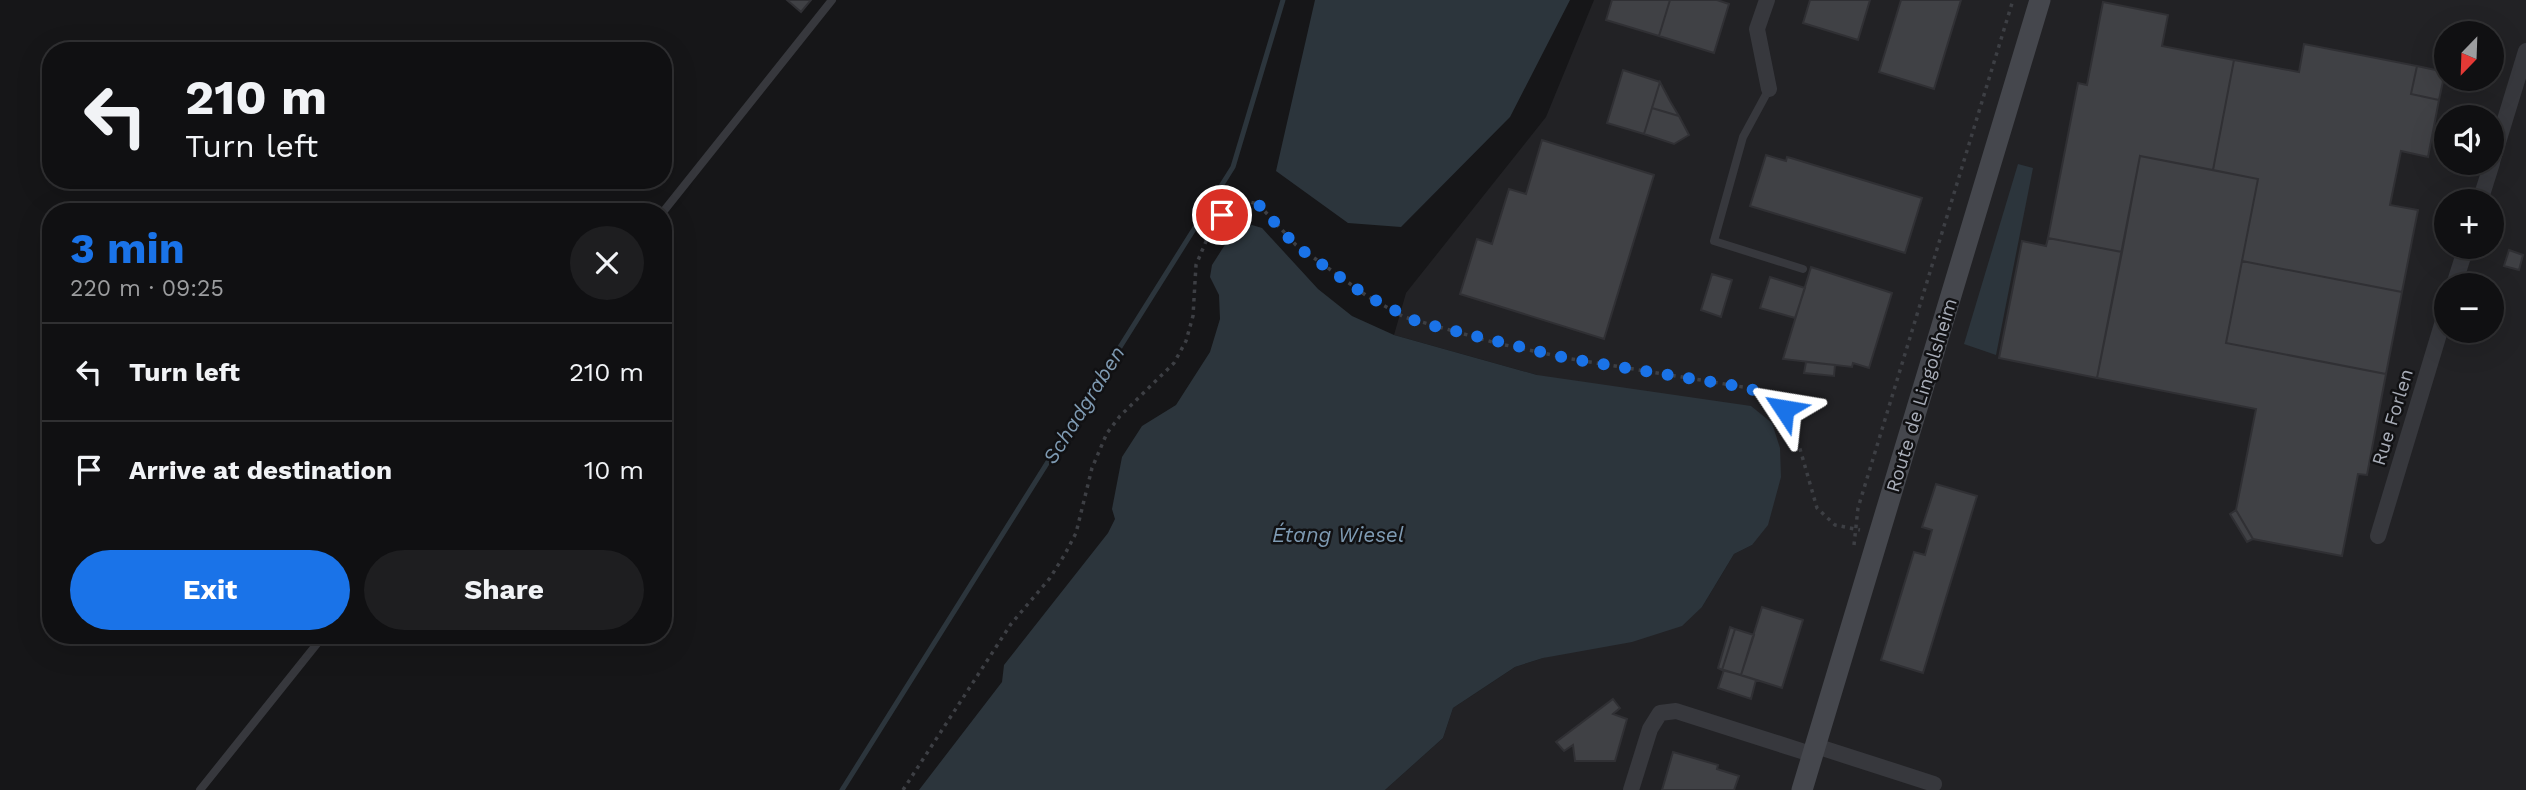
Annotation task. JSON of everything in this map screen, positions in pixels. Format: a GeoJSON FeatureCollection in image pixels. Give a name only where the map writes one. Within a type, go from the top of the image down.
{"type":"FeatureCollection","features":[{"type":"Feature","properties":{"kind":"main road","name":"Route de Lingolsheim"},"geometry":{"type":"LineString","coordinates":[[1802,790],[2040,0]]}},
{"type":"Feature","properties":{"kind":"street"},"geometry":{"type":"LineString","coordinates":[[1767,0],[1757,29],[1769,89]]}},
{"type":"Feature","properties":{"kind":"street"},"geometry":{"type":"LineString","coordinates":[[2504,123],[2526,51]]}},
{"type":"Feature","properties":{"kind":"street","name":"Rue Forlen"},"geometry":{"type":"LineString","coordinates":[[2378,536],[2436,343]]}},
{"type":"Feature","properties":{"kind":"street"},"geometry":{"type":"LineString","coordinates":[[1631,790],[1650,729],[1660,713],[1676,712],[1934,784]]}},
{"type":"Feature","properties":{"kind":"lane"},"geometry":{"type":"LineString","coordinates":[[670,203],[832,0]]}},
{"type":"Feature","properties":{"kind":"lane"},"geometry":{"type":"LineString","coordinates":[[1769,89],[1743,137],[1714,241],[1803,269]]}},
{"type":"Feature","properties":{"kind":"lane"},"geometry":{"type":"LineString","coordinates":[[200,790],[317,644]]}},
{"type":"Feature","properties":{"kind":"path"},"geometry":{"type":"LineString","coordinates":[[1853,552],[1858,508],[2013,0]]}},
{"type":"Feature","properties":{"kind":"path"},"geometry":{"type":"LineString","coordinates":[[903,790],[913,780],[1011,624],[1050,578],[1065,554],[1076,533],[1098,451],[1107,433],[1120,416],[1174,363],[1186,341],[1194,316],[1196,265],[1207,239],[1235,204],[1246,201],[1258,204],[1296,246],[1367,296],[1404,317],[1496,343],[1566,358],[1679,375],[1761,392],[1784,409],[1792,421],[1817,508],[1835,525],[1879,536]]}},
{"type":"Feature","properties":{"kind":"shaded area"},"geometry":{"type":"Polygon","coordinates":[[[1594,0],[2526,0],[2526,790],[1385,790],[1443,738],[1453,708],[1515,667],[1702,607],[1734,554],[1752,545],[1537,375],[1394,335],[1406,293],[1546,117],[1594,0]]]}},
{"type":"Feature","properties":{"kind":"water"},"geometry":{"type":"Polygon","coordinates":[[[1315,0],[1570,0],[1510,117],[1401,227],[1348,223],[1276,171],[1315,0]]]}},
{"type":"Feature","properties":{"kind":"water"},"geometry":{"type":"Polygon","coordinates":[[[2018,164],[2033,168],[1996,355],[1964,344],[2018,164]]]}},
{"type":"Feature","properties":{"kind":"water","name":"Étang Wiesel"},"geometry":{"type":"Polygon","coordinates":[[[1252,225],[1262,228],[1318,289],[1352,316],[1394,335],[1537,375],[1751,406],[1772,423],[1780,448],[1781,477],[1768,525],[1752,545],[1734,554],[1702,607],[1682,626],[1632,642],[1543,658],[1515,667],[1453,708],[1443,738],[1385,790],[919,790],[1002,682],[1004,665],[1108,533],[1115,519],[1112,509],[1122,457],[1142,426],[1176,405],[1210,352],[1220,319],[1219,295],[1210,277],[1212,265],[1235,229],[1252,225]]]}},
{"type":"Feature","properties":{"kind":"building"},"geometry":{"type":"Polygon","coordinates":[[[787,0],[811,0],[801,12],[787,0]]]}},
{"type":"Feature","properties":{"kind":"building"},"geometry":{"type":"Polygon","coordinates":[[[1612,0],[1670,0],[1659,36],[1606,20],[1612,0]]]}},
{"type":"Feature","properties":{"kind":"building"},"geometry":{"type":"Polygon","coordinates":[[[1670,0],[1717,0],[1729,4],[1714,53],[1659,36],[1670,0]]]}},
{"type":"Feature","properties":{"kind":"building"},"geometry":{"type":"Polygon","coordinates":[[[1810,0],[1870,0],[1858,40],[1803,23],[1810,0]]]}},
{"type":"Feature","properties":{"kind":"building"},"geometry":{"type":"Polygon","coordinates":[[[1901,0],[1961,0],[1934,89],[1879,72],[1901,0]]]}},
{"type":"Feature","properties":{"kind":"building"},"geometry":{"type":"Polygon","coordinates":[[[2103,2],[2168,15],[2162,46],[2234,60],[2213,170],[2140,156],[2122,252],[2048,238],[2078,83],[2087,85],[2103,2]]]}},
{"type":"Feature","properties":{"kind":"building"},"geometry":{"type":"Polygon","coordinates":[[[2304,44],[2417,66],[2411,94],[2439,100],[2438,105],[2434,105],[2434,126],[2428,157],[2401,151],[2390,205],[2418,210],[2402,292],[2242,261],[2258,179],[2213,170],[2234,60],[2299,72],[2304,44]]]}},
{"type":"Feature","properties":{"kind":"building"},"geometry":{"type":"Polygon","coordinates":[[[2417,66],[2434,70],[2434,91],[2441,91],[2439,100],[2411,94],[2417,66]]]}},
{"type":"Feature","properties":{"kind":"building"},"geometry":{"type":"Polygon","coordinates":[[[1623,70],[1660,82],[1644,134],[1607,123],[1623,70]]]}},
{"type":"Feature","properties":{"kind":"building"},"geometry":{"type":"Polygon","coordinates":[[[1660,82],[1670,101],[1679,116],[1652,108],[1660,82]]]}},
{"type":"Feature","properties":{"kind":"building"},"geometry":{"type":"Polygon","coordinates":[[[1652,108],[1679,116],[1689,135],[1674,144],[1644,134],[1652,108]]]}},
{"type":"Feature","properties":{"kind":"building"},"geometry":{"type":"Polygon","coordinates":[[[1542,140],[1654,175],[1604,339],[1460,294],[1477,239],[1492,244],[1509,189],[1526,194],[1542,140]]]}},
{"type":"Feature","properties":{"kind":"building"},"geometry":{"type":"Polygon","coordinates":[[[1766,155],[1786,161],[1787,157],[1791,158],[1922,198],[1905,253],[1750,206],[1766,155]]]}},
{"type":"Feature","properties":{"kind":"building"},"geometry":{"type":"Polygon","coordinates":[[[2140,156],[2258,179],[2226,343],[2386,374],[2367,475],[2358,474],[2342,556],[2253,539],[2236,510],[2256,409],[2097,378],[2140,156]]]}},
{"type":"Feature","properties":{"kind":"building"},"geometry":{"type":"Polygon","coordinates":[[[2048,238],[2122,252],[2097,378],[1999,358],[2022,241],[2046,246],[2048,238]]]}},
{"type":"Feature","properties":{"kind":"building"},"geometry":{"type":"Polygon","coordinates":[[[2509,250],[2523,255],[2519,270],[2504,266],[2509,250]]]}},
{"type":"Feature","properties":{"kind":"building"},"geometry":{"type":"Polygon","coordinates":[[[2242,261],[2402,292],[2386,374],[2226,343],[2242,261]]]}},
{"type":"Feature","properties":{"kind":"building"},"geometry":{"type":"Polygon","coordinates":[[[1811,267],[1892,293],[1869,368],[1853,363],[1852,367],[1783,359],[1811,267]]]}},
{"type":"Feature","properties":{"kind":"building"},"geometry":{"type":"Polygon","coordinates":[[[1712,274],[1732,280],[1721,317],[1701,310],[1712,274]]]}},
{"type":"Feature","properties":{"kind":"building"},"geometry":{"type":"Polygon","coordinates":[[[1770,277],[1805,288],[1795,318],[1760,308],[1770,277]]]}},
{"type":"Feature","properties":{"kind":"building"},"geometry":{"type":"Polygon","coordinates":[[[1806,362],[1835,365],[1834,376],[1804,373],[1806,362]]]}},
{"type":"Feature","properties":{"kind":"building"},"geometry":{"type":"Polygon","coordinates":[[[1936,484],[1977,496],[1923,673],[1881,660],[1914,552],[1925,555],[1932,530],[1922,527],[1936,484]]]}},
{"type":"Feature","properties":{"kind":"building"},"geometry":{"type":"Polygon","coordinates":[[[2236,510],[2253,539],[2247,542],[2230,514],[2236,510]]]}},
{"type":"Feature","properties":{"kind":"building"},"geometry":{"type":"Polygon","coordinates":[[[1762,607],[1803,620],[1782,688],[1741,675],[1762,607]]]}},
{"type":"Feature","properties":{"kind":"building"},"geometry":{"type":"Polygon","coordinates":[[[1730,627],[1735,629],[1722,670],[1718,668],[1730,627]]]}},
{"type":"Feature","properties":{"kind":"building"},"geometry":{"type":"Polygon","coordinates":[[[1735,629],[1754,635],[1741,675],[1722,670],[1735,629]]]}},
{"type":"Feature","properties":{"kind":"building"},"geometry":{"type":"Polygon","coordinates":[[[1724,670],[1756,680],[1751,699],[1718,688],[1724,670]]]}},
{"type":"Feature","properties":{"kind":"building"},"geometry":{"type":"Polygon","coordinates":[[[1613,699],[1620,708],[1613,714],[1627,719],[1615,761],[1575,761],[1573,745],[1564,751],[1556,742],[1613,699]]]}},
{"type":"Feature","properties":{"kind":"building"},"geometry":{"type":"Polygon","coordinates":[[[1673,752],[1718,765],[1717,769],[1739,776],[1734,790],[1662,790],[1673,752]]]}},
{"type":"Feature","properties":{"kind":"waterway","name":"Schadgraben"},"geometry":{"type":"LineString","coordinates":[[842,790],[1233,167],[1283,0]]}},
{"type":"Feature","properties":{"kind":"route"},"geometry":{"type":"LineString","coordinates":[[1222,215],[1235,204],[1246,201],[1258,204],[1270,214],[1296,246],[1389,310],[1418,322],[1566,358],[1743,387],[1761,392],[1784,409]]}}]}
